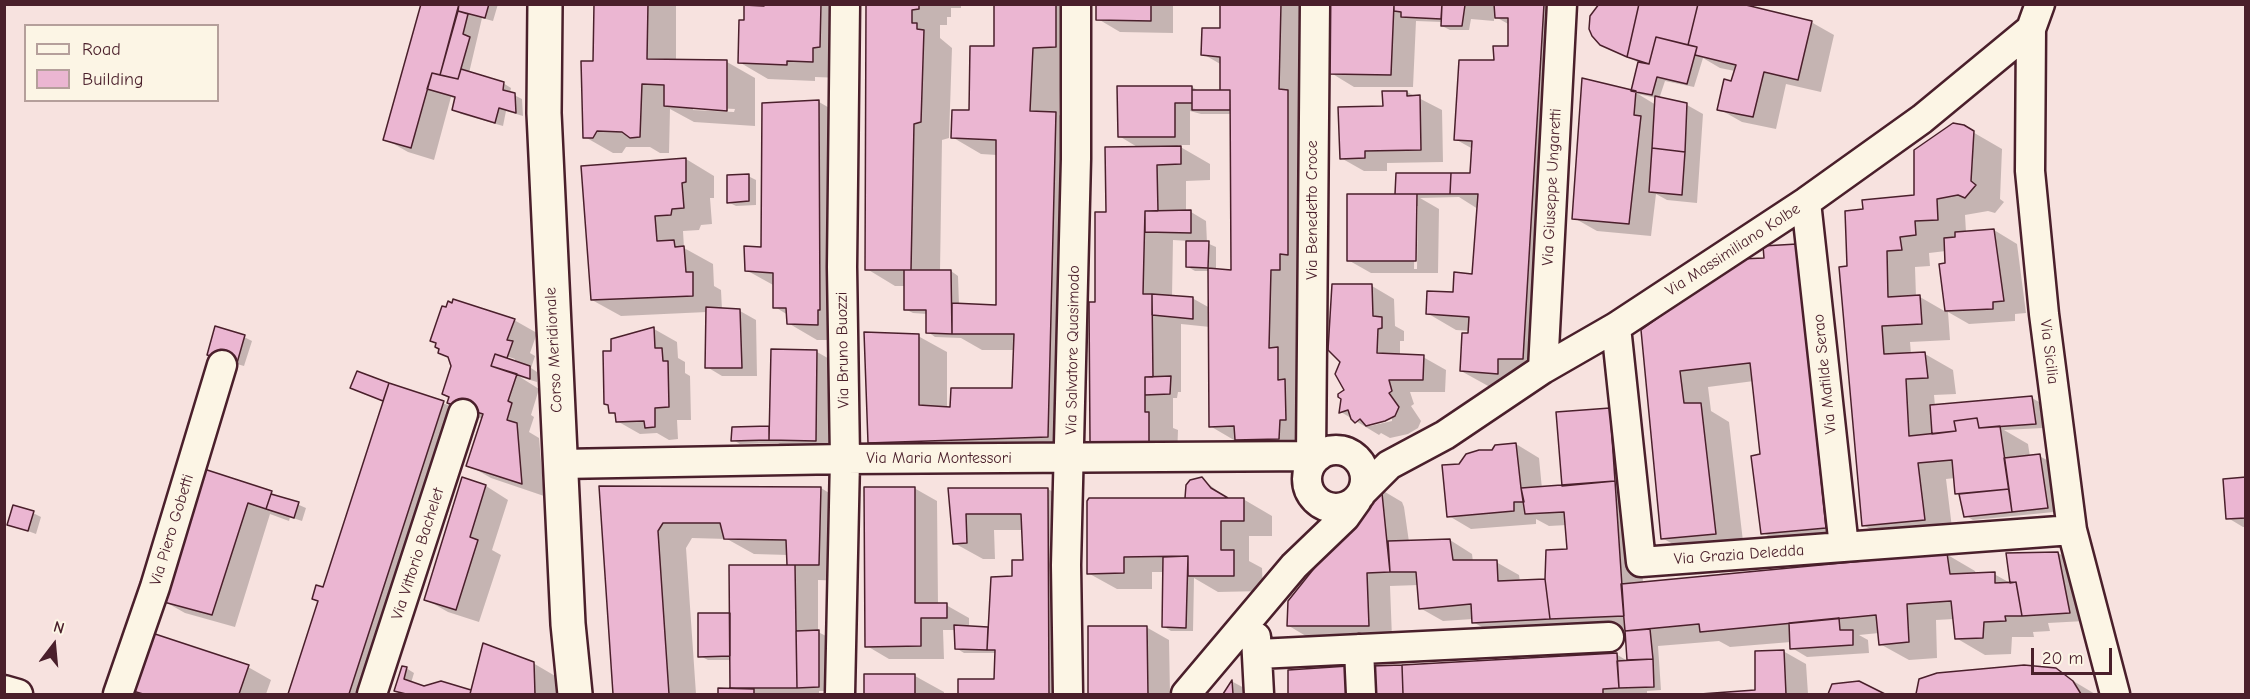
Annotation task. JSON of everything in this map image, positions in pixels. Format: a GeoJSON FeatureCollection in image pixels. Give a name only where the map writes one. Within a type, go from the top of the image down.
{"type":"FeatureCollection","features":[{"type":"Feature","properties":{"kind":"street","name":"Corso Meridionale"},"geometry":{"type":"LineString","coordinates":[[545,4],[543,113],[568,624],[575,694]]}},
{"type":"Feature","properties":{"kind":"street","name":"Via Bruno Buozzi"},"geometry":{"type":"LineString","coordinates":[[840,694],[845,459],[842,267],[844,4]]}},
{"type":"Feature","properties":{"kind":"street","name":"Via Salvatore Quasimodo"},"geometry":{"type":"LineString","coordinates":[[1068,694],[1066,565],[1077,159],[1076,4]]}},
{"type":"Feature","properties":{"kind":"street","name":"Via Benedetto Croce"},"geometry":{"type":"LineString","coordinates":[[1315,4],[1311,416],[1322,454]]}},
{"type":"Feature","properties":{"kind":"street","name":"Via Giuseppe Ungaretti"},"geometry":{"type":"LineString","coordinates":[[1543,369],[1562,4]]}},
{"type":"Feature","properties":{"kind":"street","name":"Via Massimiliano Kolbe"},"geometry":{"type":"LineString","coordinates":[[1309,490],[1314,498],[1330,508],[1349,506],[1389,465],[1445,435],[1543,369],[1616,327],[1806,202],[1922,119],[2035,17]]}},
{"type":"Feature","properties":{"kind":"street","name":"Via Sicilia"},"geometry":{"type":"LineString","coordinates":[[2035,17],[2030,171],[2044,315],[2072,530],[2115,694]]}},
{"type":"Feature","properties":{"kind":"street","name":"Via Matilde Serao"},"geometry":{"type":"LineString","coordinates":[[1806,202],[1844,547]]}},
{"type":"Feature","properties":{"kind":"street","name":"Via Grazia Deledda"},"geometry":{"type":"LineString","coordinates":[[1616,327],[1641,562],[2072,530]]}},
{"type":"Feature","properties":{"kind":"street","name":"Via Piero Gobetti"},"geometry":{"type":"LineString","coordinates":[[118,694],[155,587],[222,365]]}},
{"type":"Feature","properties":{"kind":"street","name":"Via Vittorio Bachelet"},"geometry":{"type":"LineString","coordinates":[[372,694],[463,414]]}},
{"type":"Feature","properties":{"kind":"street","name":"Via Massimiliano Kolbe"},"geometry":{"type":"LineString","coordinates":[[1294,566],[1306,540],[1312,515],[1308,471],[1312,462],[1322,454],[1420,447]]}},
{"type":"Feature","properties":{"kind":"street","name":"Via Maria Montessori"},"geometry":{"type":"LineString","coordinates":[[560,464],[1322,454]]}},
{"type":"Feature","properties":{"kind":"street"},"geometry":{"type":"LineString","coordinates":[[1322,454],[1354,456],[1365,473],[1360,496]]}},
{"type":"Feature","properties":{"kind":"street","name":"Via Massimiliano Kolbe"},"geometry":{"type":"LineString","coordinates":[[1186,694],[1294,566],[1345,517],[1360,496]]}},
{"type":"Feature","properties":{"kind":"street"},"geometry":{"type":"LineString","coordinates":[[1253,614],[1258,654],[1259,694]]}},
{"type":"Feature","properties":{"kind":"street"},"geometry":{"type":"LineString","coordinates":[[1258,654],[1609,637]]}},
{"type":"Feature","properties":{"kind":"street"},"geometry":{"type":"LineString","coordinates":[[1359,649],[1361,694]]}},
{"type":"Feature","properties":{"kind":"street"},"geometry":{"type":"LineString","coordinates":[[4,690],[18,694]]}},
{"type":"Feature","properties":{"kind":"building"},"geometry":{"type":"Polygon","coordinates":[[[421,4],[459,4],[440,75],[432,73],[411,148],[383,140],[421,4]]]}},
{"type":"Feature","properties":{"kind":"building"},"geometry":{"type":"Polygon","coordinates":[[[459,4],[489,4],[485,18],[458,11],[459,4]]]}},
{"type":"Feature","properties":{"kind":"building"},"geometry":{"type":"Polygon","coordinates":[[[594,4],[648,4],[647,59],[727,60],[727,111],[664,106],[664,85],[642,84],[640,137],[630,138],[622,132],[597,131],[593,138],[583,138],[581,61],[593,61],[594,4]]]}},
{"type":"Feature","properties":{"kind":"building"},"geometry":{"type":"Polygon","coordinates":[[[764,4],[821,4],[820,47],[813,48],[813,62],[787,61],[787,65],[738,63],[739,20],[744,20],[744,5],[764,6],[764,4]]]}},
{"type":"Feature","properties":{"kind":"building"},"geometry":{"type":"Polygon","coordinates":[[[866,4],[919,4],[919,9],[912,10],[912,23],[917,23],[917,29],[924,30],[921,122],[914,124],[911,270],[865,270],[866,4]]]}},
{"type":"Feature","properties":{"kind":"building"},"geometry":{"type":"Polygon","coordinates":[[[994,4],[1056,4],[1056,47],[1033,48],[1030,111],[1056,112],[1048,437],[868,443],[864,332],[919,334],[919,405],[950,407],[951,388],[1012,388],[1014,334],[952,334],[952,303],[996,305],[996,140],[951,138],[952,110],[969,110],[970,46],[994,46],[994,4]]]}},
{"type":"Feature","properties":{"kind":"building"},"geometry":{"type":"Polygon","coordinates":[[[1096,4],[1151,4],[1151,21],[1096,20],[1096,4]]]}},
{"type":"Feature","properties":{"kind":"building"},"geometry":{"type":"Polygon","coordinates":[[[1220,4],[1281,4],[1279,89],[1288,90],[1288,255],[1280,254],[1280,270],[1271,270],[1269,348],[1278,347],[1278,380],[1285,379],[1286,420],[1280,420],[1279,439],[1235,440],[1234,426],[1209,427],[1208,268],[1231,270],[1230,90],[1220,90],[1220,57],[1201,55],[1202,28],[1220,28],[1220,4]]]}},
{"type":"Feature","properties":{"kind":"building"},"geometry":{"type":"Polygon","coordinates":[[[1329,4],[1394,4],[1391,75],[1329,74],[1329,4]]]}},
{"type":"Feature","properties":{"kind":"building"},"geometry":{"type":"Polygon","coordinates":[[[1394,4],[1442,4],[1441,19],[1401,17],[1401,12],[1394,11],[1394,4]]]}},
{"type":"Feature","properties":{"kind":"building"},"geometry":{"type":"Polygon","coordinates":[[[1442,4],[1465,5],[1462,26],[1441,26],[1442,4]]]}},
{"type":"Feature","properties":{"kind":"building"},"geometry":{"type":"Polygon","coordinates":[[[1494,4],[1544,4],[1523,359],[1498,359],[1498,374],[1460,371],[1462,333],[1468,333],[1469,317],[1426,314],[1427,291],[1453,292],[1454,272],[1472,274],[1478,194],[1450,194],[1451,173],[1470,173],[1472,141],[1454,140],[1459,60],[1494,60],[1493,46],[1508,46],[1508,18],[1495,18],[1494,4]]]}},
{"type":"Feature","properties":{"kind":"building"},"geometry":{"type":"Polygon","coordinates":[[[1599,4],[1639,4],[1627,57],[1600,45],[1592,36],[1589,29],[1590,16],[1599,4]]]}},
{"type":"Feature","properties":{"kind":"building"},"geometry":{"type":"Polygon","coordinates":[[[1639,4],[1698,4],[1688,45],[1656,37],[1649,64],[1627,57],[1639,4]]]}},
{"type":"Feature","properties":{"kind":"building"},"geometry":{"type":"Polygon","coordinates":[[[1698,4],[1742,4],[1812,21],[1798,80],[1764,72],[1753,117],[1717,110],[1724,79],[1731,81],[1736,65],[1695,55],[1697,47],[1688,45],[1698,4]]]}},
{"type":"Feature","properties":{"kind":"building"},"geometry":{"type":"Polygon","coordinates":[[[458,11],[468,14],[463,34],[470,37],[458,79],[440,75],[458,11]]]}},
{"type":"Feature","properties":{"kind":"building"},"geometry":{"type":"Polygon","coordinates":[[[1656,37],[1697,47],[1687,84],[1657,77],[1652,95],[1631,91],[1638,62],[1649,64],[1656,37]]]}},
{"type":"Feature","properties":{"kind":"building"},"geometry":{"type":"Polygon","coordinates":[[[461,69],[504,82],[503,90],[515,93],[516,113],[499,108],[495,123],[452,110],[455,97],[427,89],[432,73],[458,79],[461,69]]]}},
{"type":"Feature","properties":{"kind":"building"},"geometry":{"type":"Polygon","coordinates":[[[1582,78],[1636,91],[1634,115],[1641,116],[1629,224],[1572,219],[1582,78]]]}},
{"type":"Feature","properties":{"kind":"building"},"geometry":{"type":"Polygon","coordinates":[[[1117,86],[1192,86],[1192,103],[1175,103],[1175,137],[1118,137],[1117,86]]]}},
{"type":"Feature","properties":{"kind":"building"},"geometry":{"type":"Polygon","coordinates":[[[1192,90],[1230,90],[1230,110],[1192,110],[1192,90]]]}},
{"type":"Feature","properties":{"kind":"building"},"geometry":{"type":"Polygon","coordinates":[[[1382,91],[1407,91],[1407,96],[1420,95],[1421,150],[1365,151],[1365,158],[1340,159],[1338,107],[1383,106],[1382,91]]]}},
{"type":"Feature","properties":{"kind":"building"},"geometry":{"type":"Polygon","coordinates":[[[1655,96],[1687,103],[1685,152],[1652,148],[1655,96]]]}},
{"type":"Feature","properties":{"kind":"building"},"geometry":{"type":"Polygon","coordinates":[[[819,100],[820,310],[818,310],[818,325],[787,324],[786,308],[773,308],[773,273],[745,271],[744,246],[761,247],[762,103],[819,100]]]}},
{"type":"Feature","properties":{"kind":"building"},"geometry":{"type":"Polygon","coordinates":[[[1953,123],[1964,125],[1974,131],[1971,181],[1976,185],[1965,198],[1958,195],[1937,199],[1938,220],[1915,221],[1916,235],[1900,237],[1902,250],[1887,251],[1888,297],[1920,295],[1922,324],[1882,326],[1884,354],[1925,352],[1928,378],[1906,379],[1909,436],[1956,431],[1954,421],[1977,418],[1979,428],[2000,426],[2009,489],[1955,494],[1952,460],[1918,463],[1925,520],[1862,526],[1839,267],[1847,266],[1845,211],[1863,209],[1862,200],[1914,195],[1914,150],[1953,123]]]}},
{"type":"Feature","properties":{"kind":"building"},"geometry":{"type":"Polygon","coordinates":[[[1181,146],[1181,164],[1157,165],[1158,211],[1145,211],[1143,294],[1152,294],[1153,377],[1145,377],[1145,412],[1149,412],[1149,442],[1090,442],[1089,302],[1095,302],[1095,212],[1106,212],[1105,147],[1181,146]]]}},
{"type":"Feature","properties":{"kind":"building"},"geometry":{"type":"Polygon","coordinates":[[[1652,148],[1685,152],[1682,195],[1649,192],[1652,148]]]}},
{"type":"Feature","properties":{"kind":"building"},"geometry":{"type":"Polygon","coordinates":[[[686,158],[686,182],[682,183],[684,208],[672,209],[671,215],[655,216],[657,241],[674,240],[675,247],[684,246],[686,272],[693,272],[693,296],[591,300],[581,166],[686,158]]]}},
{"type":"Feature","properties":{"kind":"building"},"geometry":{"type":"Polygon","coordinates":[[[1396,173],[1451,173],[1450,194],[1395,194],[1396,173]]]}},
{"type":"Feature","properties":{"kind":"building"},"geometry":{"type":"Polygon","coordinates":[[[749,174],[749,201],[727,203],[727,175],[749,174]]]}},
{"type":"Feature","properties":{"kind":"building"},"geometry":{"type":"Polygon","coordinates":[[[1347,194],[1417,194],[1416,261],[1347,261],[1347,194]]]}},
{"type":"Feature","properties":{"kind":"building"},"geometry":{"type":"Polygon","coordinates":[[[1191,210],[1191,233],[1145,232],[1145,211],[1191,210]]]}},
{"type":"Feature","properties":{"kind":"building"},"geometry":{"type":"Polygon","coordinates":[[[1994,229],[2004,301],[1993,302],[1993,309],[1945,311],[1939,264],[1945,263],[1944,238],[1955,237],[1955,232],[1994,229]]]}},
{"type":"Feature","properties":{"kind":"building"},"geometry":{"type":"Polygon","coordinates":[[[1186,241],[1209,241],[1208,268],[1186,267],[1186,241]]]}},
{"type":"Feature","properties":{"kind":"building"},"geometry":{"type":"Polygon","coordinates":[[[1797,244],[1826,528],[1761,534],[1751,456],[1760,454],[1750,363],[1680,371],[1684,403],[1701,403],[1716,534],[1661,539],[1641,330],[1740,259],[1764,258],[1763,246],[1797,244]]]}},
{"type":"Feature","properties":{"kind":"building"},"geometry":{"type":"Polygon","coordinates":[[[904,270],[951,270],[952,334],[926,333],[926,310],[904,310],[904,270]]]}},
{"type":"Feature","properties":{"kind":"building"},"geometry":{"type":"Polygon","coordinates":[[[1332,284],[1372,284],[1373,316],[1382,317],[1382,328],[1378,329],[1377,353],[1424,355],[1423,380],[1389,380],[1392,391],[1389,393],[1399,407],[1395,416],[1385,421],[1366,426],[1360,419],[1355,423],[1348,410],[1339,413],[1341,399],[1338,394],[1344,390],[1335,374],[1340,362],[1328,350],[1332,284]]]}},
{"type":"Feature","properties":{"kind":"building"},"geometry":{"type":"Polygon","coordinates":[[[1152,294],[1193,297],[1193,319],[1152,315],[1152,294]]]}},
{"type":"Feature","properties":{"kind":"building"},"geometry":{"type":"Polygon","coordinates":[[[453,299],[515,319],[507,340],[513,341],[507,358],[495,354],[491,366],[517,374],[508,401],[512,403],[507,420],[517,423],[522,484],[466,466],[483,414],[447,403],[449,397],[442,394],[451,366],[448,357],[438,353],[436,343],[430,341],[442,306],[446,307],[448,301],[452,303],[453,299]]]}},
{"type":"Feature","properties":{"kind":"building"},"geometry":{"type":"Polygon","coordinates":[[[706,307],[740,309],[742,368],[705,368],[706,307]]]}},
{"type":"Feature","properties":{"kind":"building"},"geometry":{"type":"Polygon","coordinates":[[[215,326],[245,335],[237,363],[207,355],[215,326]]]}},
{"type":"Feature","properties":{"kind":"building"},"geometry":{"type":"Polygon","coordinates":[[[654,327],[655,348],[662,348],[663,361],[668,361],[669,407],[655,408],[655,427],[645,428],[644,421],[616,422],[615,413],[609,413],[608,405],[604,404],[603,351],[611,351],[611,339],[654,327]]]}},
{"type":"Feature","properties":{"kind":"building"},"geometry":{"type":"Polygon","coordinates":[[[771,349],[817,350],[816,441],[769,440],[771,349]]]}},
{"type":"Feature","properties":{"kind":"building"},"geometry":{"type":"Polygon","coordinates":[[[495,354],[530,366],[530,379],[491,366],[495,354]]]}},
{"type":"Feature","properties":{"kind":"building"},"geometry":{"type":"Polygon","coordinates":[[[357,371],[389,383],[383,401],[350,388],[357,371]]]}},
{"type":"Feature","properties":{"kind":"building"},"geometry":{"type":"Polygon","coordinates":[[[1171,376],[1170,394],[1145,395],[1145,377],[1171,376]]]}},
{"type":"Feature","properties":{"kind":"building"},"geometry":{"type":"Polygon","coordinates":[[[389,383],[444,401],[349,694],[288,694],[318,601],[312,599],[316,585],[323,587],[389,383]]]}},
{"type":"Feature","properties":{"kind":"building"},"geometry":{"type":"Polygon","coordinates":[[[2032,396],[2036,424],[1979,428],[1977,418],[1954,421],[1956,431],[1932,434],[1930,405],[2032,396]]]}},
{"type":"Feature","properties":{"kind":"building"},"geometry":{"type":"Polygon","coordinates":[[[1610,408],[1615,481],[1562,486],[1556,412],[1610,408]]]}},
{"type":"Feature","properties":{"kind":"building"},"geometry":{"type":"Polygon","coordinates":[[[769,426],[769,440],[731,441],[732,427],[769,426]]]}},
{"type":"Feature","properties":{"kind":"building"},"geometry":{"type":"Polygon","coordinates":[[[1516,443],[1524,502],[1514,502],[1514,511],[1447,517],[1442,465],[1459,464],[1466,454],[1479,450],[1492,450],[1495,445],[1516,443]]]}},
{"type":"Feature","properties":{"kind":"building"},"geometry":{"type":"Polygon","coordinates":[[[2040,454],[2048,508],[2012,512],[2004,458],[2040,454]]]}},
{"type":"Feature","properties":{"kind":"building"},"geometry":{"type":"Polygon","coordinates":[[[201,468],[272,491],[266,509],[248,503],[212,615],[160,601],[201,468]]]}},
{"type":"Feature","properties":{"kind":"building"},"geometry":{"type":"Polygon","coordinates":[[[462,477],[486,485],[470,537],[478,540],[456,610],[424,600],[462,477]]]}},
{"type":"Feature","properties":{"kind":"building"},"geometry":{"type":"Polygon","coordinates":[[[1202,477],[1211,488],[1228,498],[1185,498],[1186,485],[1190,480],[1202,477]]]}},
{"type":"Feature","properties":{"kind":"building"},"geometry":{"type":"Polygon","coordinates":[[[2246,477],[2246,518],[2226,519],[2223,479],[2246,477]]]}},
{"type":"Feature","properties":{"kind":"building"},"geometry":{"type":"Polygon","coordinates":[[[1615,481],[1624,616],[1550,619],[1545,579],[1546,550],[1567,549],[1564,512],[1525,514],[1521,488],[1615,481]]]}},
{"type":"Feature","properties":{"kind":"building"},"geometry":{"type":"Polygon","coordinates":[[[599,486],[821,487],[819,565],[787,565],[786,540],[724,539],[720,523],[663,523],[658,531],[669,694],[613,694],[599,486]]]}},
{"type":"Feature","properties":{"kind":"building"},"geometry":{"type":"Polygon","coordinates":[[[864,487],[915,487],[915,603],[947,603],[947,618],[921,618],[921,646],[865,647],[864,487]]]}},
{"type":"Feature","properties":{"kind":"building"},"geometry":{"type":"Polygon","coordinates":[[[1379,487],[1382,493],[1390,572],[1367,573],[1369,626],[1287,626],[1288,601],[1379,487]]]}},
{"type":"Feature","properties":{"kind":"building"},"geometry":{"type":"Polygon","coordinates":[[[948,488],[1048,488],[1049,694],[958,694],[958,679],[994,679],[995,650],[987,650],[991,577],[1012,576],[1012,560],[1023,560],[1021,514],[966,514],[967,543],[953,544],[948,488]]]}},
{"type":"Feature","properties":{"kind":"building"},"geometry":{"type":"Polygon","coordinates":[[[2009,489],[2012,512],[1964,517],[1959,494],[2009,489]]]}},
{"type":"Feature","properties":{"kind":"building"},"geometry":{"type":"Polygon","coordinates":[[[271,494],[299,502],[294,518],[266,509],[271,494]]]}},
{"type":"Feature","properties":{"kind":"building"},"geometry":{"type":"Polygon","coordinates":[[[1089,498],[1244,498],[1244,521],[1221,521],[1221,550],[1234,550],[1234,576],[1188,576],[1188,556],[1124,557],[1124,573],[1087,574],[1087,501],[1089,498]]]}},
{"type":"Feature","properties":{"kind":"building"},"geometry":{"type":"Polygon","coordinates":[[[13,505],[34,511],[28,531],[7,525],[13,505]]]}},
{"type":"Feature","properties":{"kind":"building"},"geometry":{"type":"Polygon","coordinates":[[[1450,539],[1453,560],[1497,560],[1498,581],[1545,579],[1550,619],[1472,623],[1471,604],[1419,609],[1416,572],[1390,572],[1388,541],[1450,539]]]}},
{"type":"Feature","properties":{"kind":"building"},"geometry":{"type":"Polygon","coordinates":[[[2058,552],[2070,613],[2022,616],[2016,582],[2010,583],[2006,553],[2058,552]]]}},
{"type":"Feature","properties":{"kind":"building"},"geometry":{"type":"Polygon","coordinates":[[[1947,553],[1950,574],[1995,572],[1995,583],[2016,582],[2022,616],[2005,616],[2006,621],[1984,622],[1983,638],[1955,639],[1951,601],[1907,604],[1909,642],[1879,645],[1876,615],[1700,632],[1699,624],[1625,631],[1621,584],[1947,553]]]}},
{"type":"Feature","properties":{"kind":"building"},"geometry":{"type":"Polygon","coordinates":[[[1188,556],[1186,628],[1162,627],[1163,557],[1188,556]]]}},
{"type":"Feature","properties":{"kind":"building"},"geometry":{"type":"Polygon","coordinates":[[[729,565],[795,565],[797,688],[730,688],[729,565]]]}},
{"type":"Feature","properties":{"kind":"building"},"geometry":{"type":"Polygon","coordinates":[[[698,613],[730,613],[730,656],[698,657],[698,613]]]}},
{"type":"Feature","properties":{"kind":"building"},"geometry":{"type":"Polygon","coordinates":[[[1839,618],[1840,630],[1853,630],[1853,645],[1790,649],[1789,623],[1839,618]]]}},
{"type":"Feature","properties":{"kind":"building"},"geometry":{"type":"Polygon","coordinates":[[[954,625],[988,627],[987,650],[955,649],[954,625]]]}},
{"type":"Feature","properties":{"kind":"building"},"geometry":{"type":"Polygon","coordinates":[[[1088,626],[1147,626],[1148,694],[1088,694],[1088,626]]]}},
{"type":"Feature","properties":{"kind":"building"},"geometry":{"type":"Polygon","coordinates":[[[1650,629],[1653,659],[1627,660],[1625,631],[1650,629]]]}},
{"type":"Feature","properties":{"kind":"building"},"geometry":{"type":"Polygon","coordinates":[[[819,630],[819,687],[797,688],[796,631],[819,630]]]}},
{"type":"Feature","properties":{"kind":"building"},"geometry":{"type":"Polygon","coordinates":[[[146,631],[249,665],[239,694],[143,694],[126,689],[146,631]]]}},
{"type":"Feature","properties":{"kind":"building"},"geometry":{"type":"Polygon","coordinates":[[[483,643],[534,662],[535,694],[470,694],[483,643]]]}},
{"type":"Feature","properties":{"kind":"building"},"geometry":{"type":"Polygon","coordinates":[[[1784,650],[1786,694],[1700,694],[1755,690],[1755,651],[1784,650]]]}},
{"type":"Feature","properties":{"kind":"building"},"geometry":{"type":"Polygon","coordinates":[[[1617,653],[1619,688],[1603,689],[1603,694],[1403,694],[1402,665],[1617,653]]]}},
{"type":"Feature","properties":{"kind":"building"},"geometry":{"type":"Polygon","coordinates":[[[1653,659],[1654,687],[1619,688],[1617,661],[1653,659]]]}},
{"type":"Feature","properties":{"kind":"building"},"geometry":{"type":"Polygon","coordinates":[[[1402,665],[1403,694],[1371,694],[1371,666],[1402,665]]]}},
{"type":"Feature","properties":{"kind":"building"},"geometry":{"type":"Polygon","coordinates":[[[2024,665],[2056,668],[2073,681],[2081,694],[1916,694],[1919,679],[1937,673],[2024,665]]]}},
{"type":"Feature","properties":{"kind":"building"},"geometry":{"type":"Polygon","coordinates":[[[402,666],[407,667],[404,679],[424,686],[441,681],[471,690],[470,694],[406,694],[394,691],[402,666]]]}},
{"type":"Feature","properties":{"kind":"building"},"geometry":{"type":"Polygon","coordinates":[[[1348,666],[1348,694],[1288,694],[1288,670],[1348,666]]]}},
{"type":"Feature","properties":{"kind":"building"},"geometry":{"type":"Polygon","coordinates":[[[864,674],[915,674],[915,694],[864,694],[864,674]]]}},
{"type":"Feature","properties":{"kind":"building"},"geometry":{"type":"Polygon","coordinates":[[[1232,680],[1233,694],[1223,694],[1232,680]]]}},
{"type":"Feature","properties":{"kind":"building"},"geometry":{"type":"Polygon","coordinates":[[[1859,681],[1885,694],[1828,694],[1832,684],[1859,681]]]}},
{"type":"Feature","properties":{"kind":"building"},"geometry":{"type":"Polygon","coordinates":[[[718,688],[754,689],[754,694],[718,694],[718,688]]]}}]}
